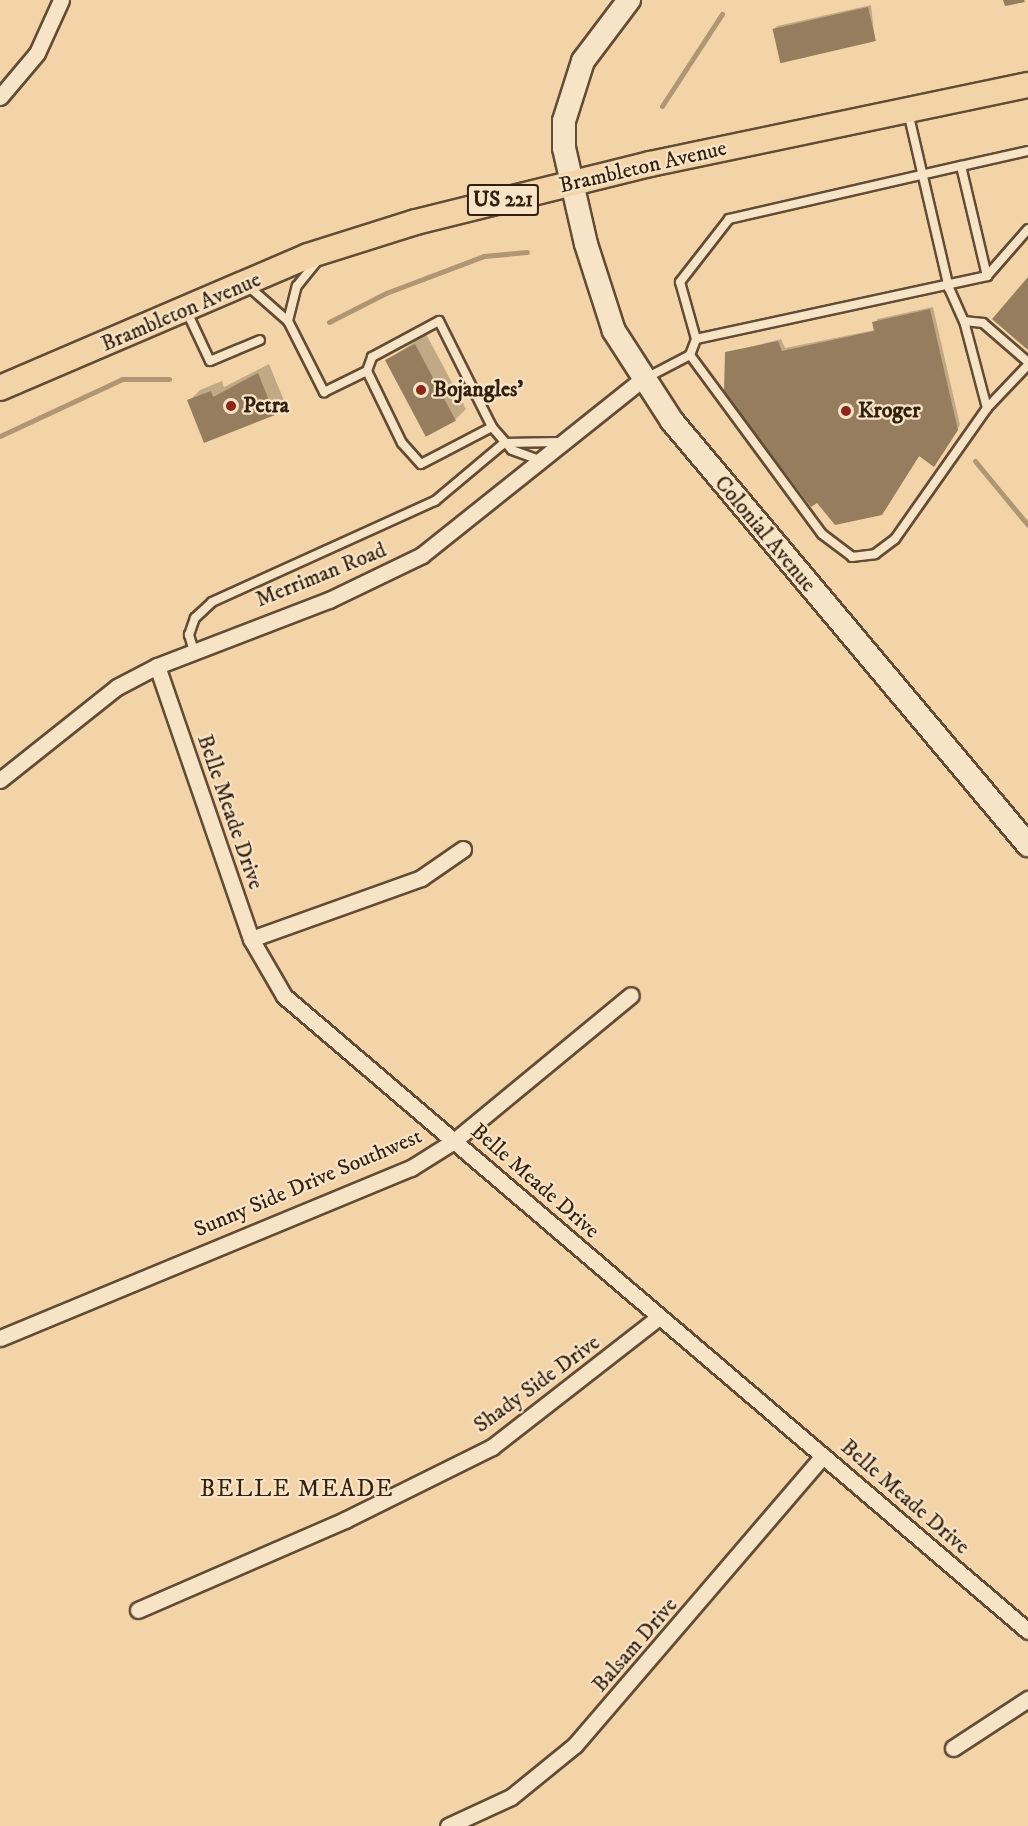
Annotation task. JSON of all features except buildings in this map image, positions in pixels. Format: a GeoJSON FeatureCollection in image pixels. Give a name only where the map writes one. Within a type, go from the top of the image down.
{"type":"FeatureCollection","features":[{"type":"Feature","properties":{"kind":"main road","name":"Colonial Avenue"},"geometry":{"type":"LineString","coordinates":[[629,0],[596,37],[568,98],[563,139],[603,304],[641,380],[1028,845]]}},
{"type":"Feature","properties":{"kind":"main road","name":"Brambleton Avenue"},"geometry":{"type":"LineString","coordinates":[[0,388],[187,311],[326,250],[572,183],[1028,85]]}},
{"type":"Feature","properties":{"kind":"street"},"geometry":{"type":"LineString","coordinates":[[0,97],[37,53],[60,0]]}},
{"type":"Feature","properties":{"kind":"street","name":"Merriman Road"},"geometry":{"type":"LineString","coordinates":[[0,780],[117,687],[193,648],[387,575],[455,532],[561,441],[641,380]]}},
{"type":"Feature","properties":{"kind":"street","name":"Belle Meade Drive"},"geometry":{"type":"LineString","coordinates":[[157,666],[251,939],[284,996],[1028,1631]]}},
{"type":"Feature","properties":{"kind":"street"},"geometry":{"type":"LineString","coordinates":[[251,939],[421,878],[463,849]]}},
{"type":"Feature","properties":{"kind":"street","name":"Sunny Side Drive Southwest"},"geometry":{"type":"LineString","coordinates":[[0,1338],[349,1195],[454,1141],[631,995]]}},
{"type":"Feature","properties":{"kind":"street","name":"Shady Side Drive"},"geometry":{"type":"LineString","coordinates":[[138,1610],[345,1520],[492,1447],[659,1317]]}},
{"type":"Feature","properties":{"kind":"street","name":"Balsam Drive"},"geometry":{"type":"LineString","coordinates":[[448,1826],[511,1797],[575,1746],[823,1456]]}},
{"type":"Feature","properties":{"kind":"street"},"geometry":{"type":"LineString","coordinates":[[953,1748],[1028,1699]]}},
{"type":"Feature","properties":{"kind":"lane"},"geometry":{"type":"LineString","coordinates":[[907,111],[949,288],[964,321],[987,408]]}},
{"type":"Feature","properties":{"kind":"lane"},"geometry":{"type":"LineString","coordinates":[[641,380],[690,355],[696,339],[681,282],[729,219],[922,177],[1028,151]]}},
{"type":"Feature","properties":{"kind":"lane"},"geometry":{"type":"LineString","coordinates":[[961,166],[987,276]]}},
{"type":"Feature","properties":{"kind":"lane"},"geometry":{"type":"LineString","coordinates":[[696,339],[949,288],[987,276],[1028,229]]}},
{"type":"Feature","properties":{"kind":"lane"},"geometry":{"type":"LineString","coordinates":[[288,321],[297,286],[326,250]]}},
{"type":"Feature","properties":{"kind":"lane"},"geometry":{"type":"LineString","coordinates":[[247,285],[288,321],[324,392],[367,371],[372,357],[439,321],[492,427],[504,443],[540,460]]}},
{"type":"Feature","properties":{"kind":"lane"},"geometry":{"type":"LineString","coordinates":[[187,311],[210,361],[260,340]]}},
{"type":"Feature","properties":{"kind":"lane"},"geometry":{"type":"LineString","coordinates":[[690,355],[822,534],[852,557],[875,554],[895,539],[987,408],[1028,363],[983,323],[964,321]]}},
{"type":"Feature","properties":{"kind":"lane"},"geometry":{"type":"LineString","coordinates":[[367,371],[402,443],[421,465],[492,427]]}},
{"type":"Feature","properties":{"kind":"lane"},"geometry":{"type":"LineString","coordinates":[[193,648],[189,635],[195,618],[212,602],[435,501],[504,443],[561,441]]}},
{"type":"Feature","properties":{"kind":"waterway"},"geometry":{"type":"LineString","coordinates":[[662,106],[722,14]]}},
{"type":"Feature","properties":{"kind":"waterway"},"geometry":{"type":"LineString","coordinates":[[329,322],[386,293],[484,256],[527,252]]}},
{"type":"Feature","properties":{"kind":"waterway"},"geometry":{"type":"LineString","coordinates":[[0,436],[122,379],[169,379]]}},
{"type":"Feature","properties":{"kind":"waterway"},"geometry":{"type":"LineString","coordinates":[[975,461],[1028,525]]}},
{"type":"Feature","properties":{"kind":"place","name":"Bojangles'"},"geometry":{"type":"Point","coordinates":[421,390]}},
{"type":"Feature","properties":{"kind":"place","name":"Petra"},"geometry":{"type":"Point","coordinates":[231,406]}},
{"type":"Feature","properties":{"kind":"place","name":"Kroger"},"geometry":{"type":"Point","coordinates":[846,411]}},
{"type":"Feature","properties":{"kind":"district","name":"BELLE MEADE"},"geometry":{"type":"Point","coordinates":[297,1490]}}]}
